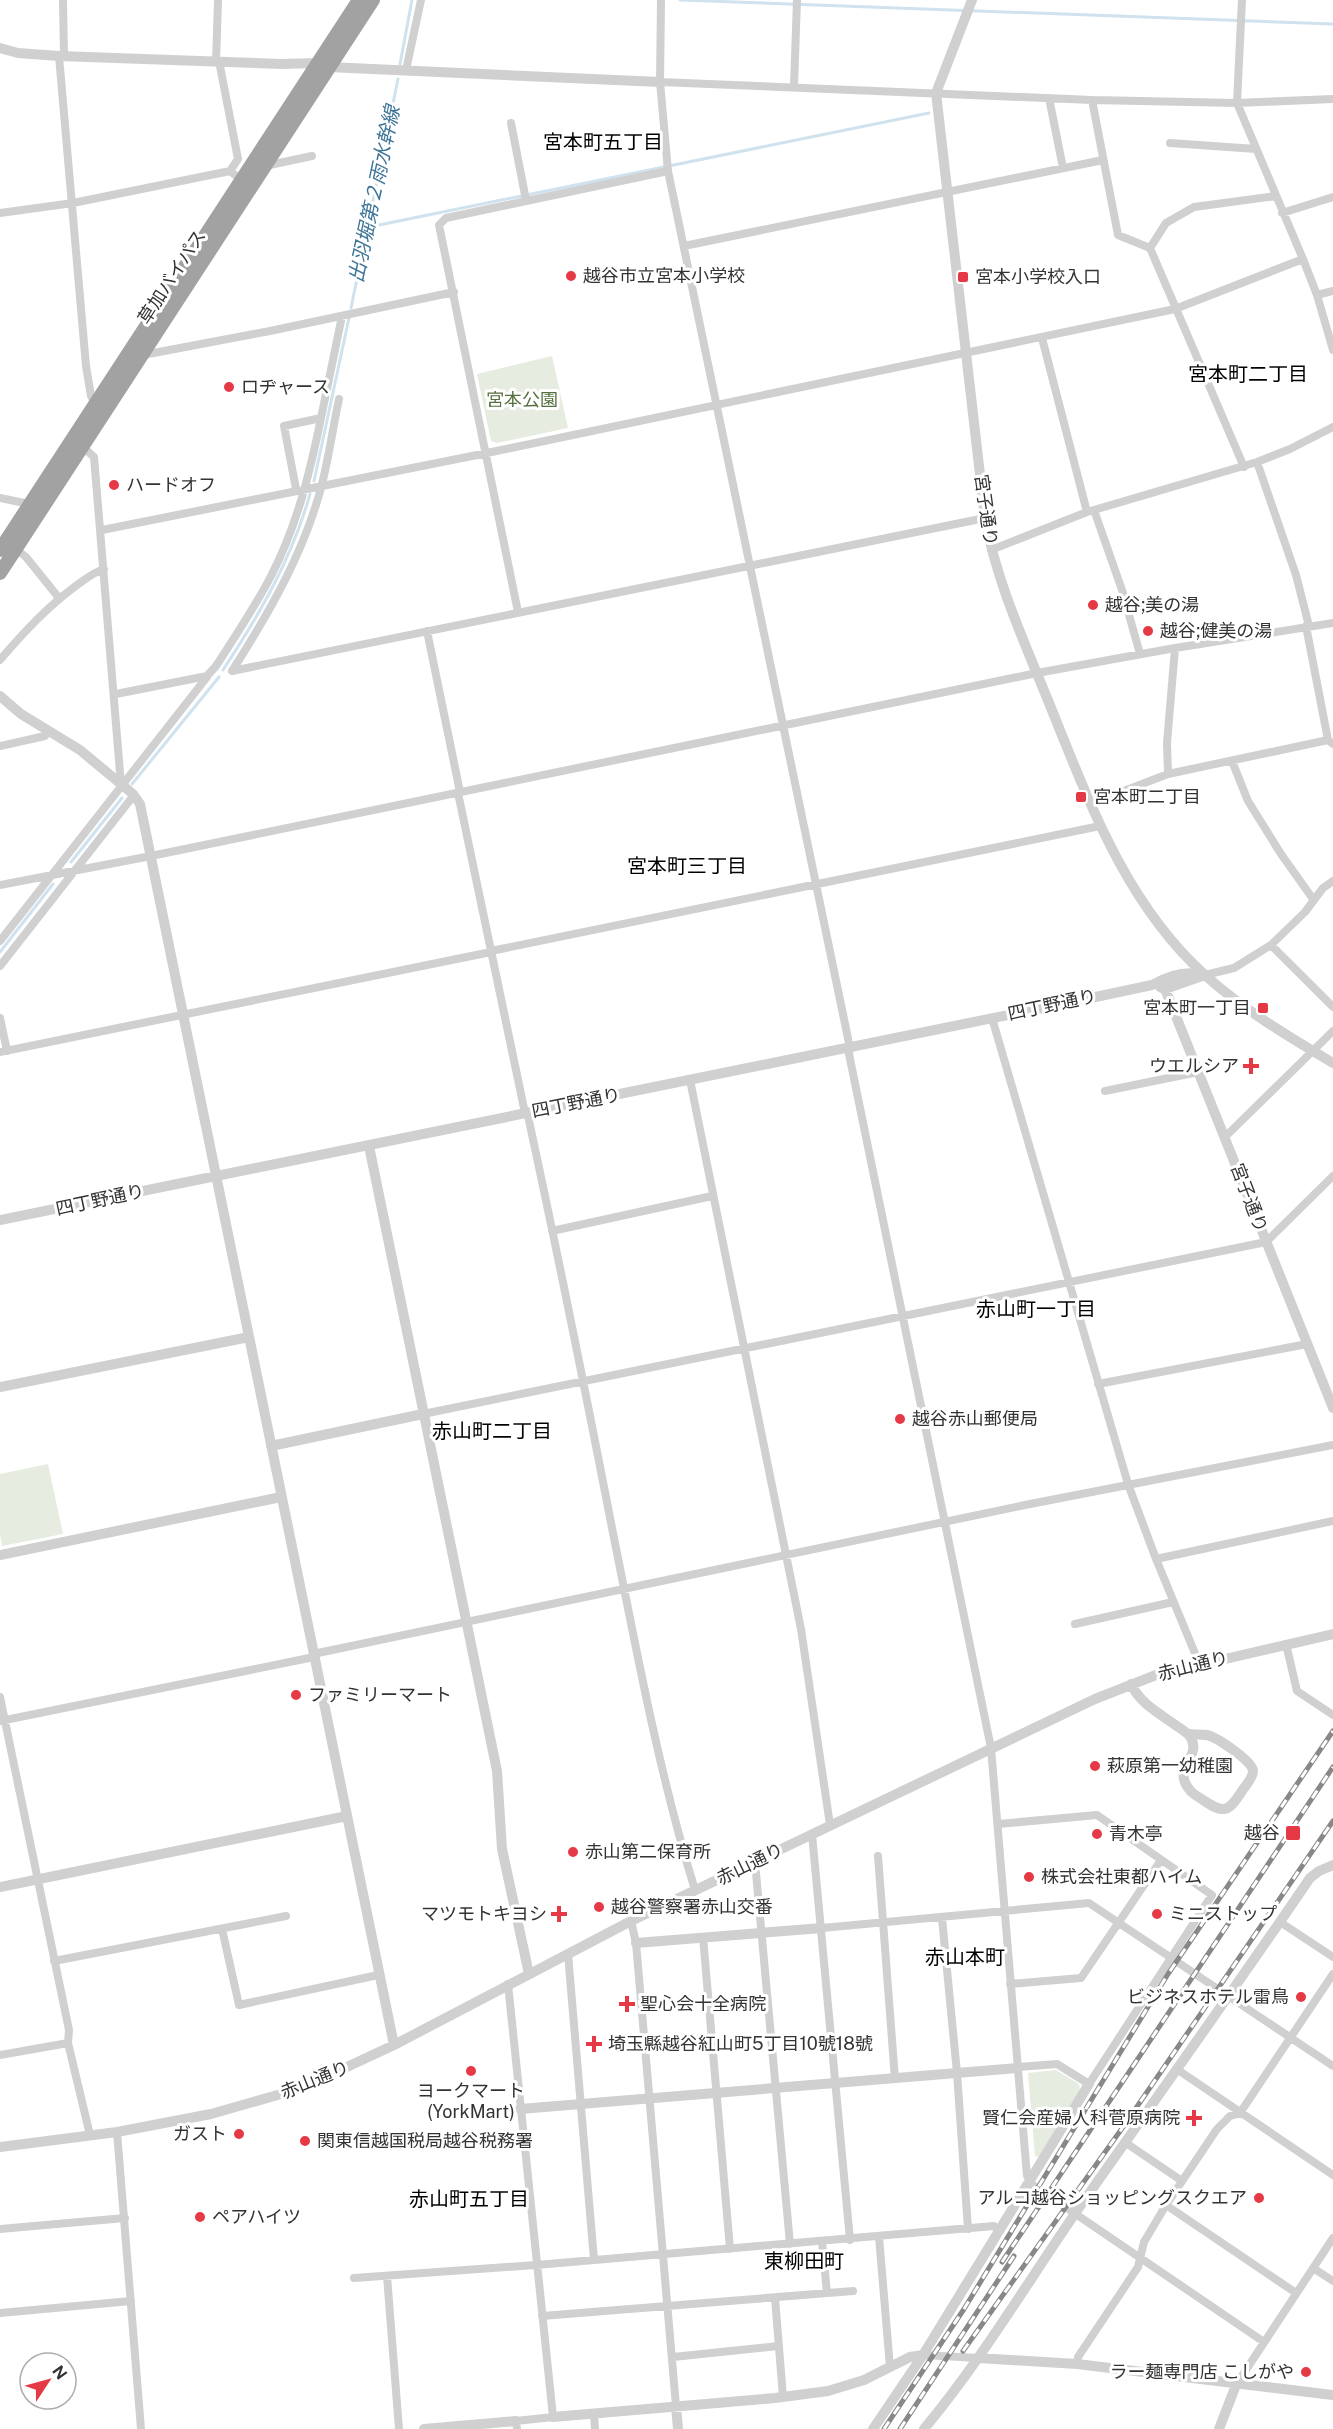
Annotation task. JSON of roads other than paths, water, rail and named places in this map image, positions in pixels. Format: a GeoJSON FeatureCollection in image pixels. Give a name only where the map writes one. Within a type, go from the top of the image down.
{"type":"FeatureCollection","features":[{"type":"Feature","properties":{"kind":"highway","name":"草加バイパス"},"geometry":{"type":"LineString","coordinates":[[0,573],[265,166],[359,0]]}},
{"type":"Feature","properties":{"kind":"highway","name":"草加バイパス"},"geometry":{"type":"LineString","coordinates":[[0,550],[241,180],[323,65],[373,0]]}},
{"type":"Feature","properties":{"kind":"street"},"geometry":{"type":"LineString","coordinates":[[63,0],[62,56],[73,203],[86,366],[91,396],[95,404]]}},
{"type":"Feature","properties":{"kind":"street"},"geometry":{"type":"LineString","coordinates":[[0,213],[73,203],[230,171],[238,159],[217,62],[218,0]]}},
{"type":"Feature","properties":{"kind":"street"},"geometry":{"type":"LineString","coordinates":[[406,70],[421,0]]}},
{"type":"Feature","properties":{"kind":"street"},"geometry":{"type":"LineString","coordinates":[[662,0],[660,82],[668,171],[992,1748],[1027,2176],[1075,2214],[1264,2342]]}},
{"type":"Feature","properties":{"kind":"street"},"geometry":{"type":"LineString","coordinates":[[794,86],[797,0]]}},
{"type":"Feature","properties":{"kind":"street","name":"宮子通り"},"geometry":{"type":"LineString","coordinates":[[972,0],[936,93],[985,518],[991,550],[1090,804],[1117,859],[1144,904],[1205,975],[1256,1015],[1333,1063]]}},
{"type":"Feature","properties":{"kind":"street"},"geometry":{"type":"LineString","coordinates":[[1242,0],[1237,103],[1317,295],[1333,350]]}},
{"type":"Feature","properties":{"kind":"street"},"geometry":{"type":"LineString","coordinates":[[0,48],[18,53],[62,56],[323,65],[1092,100],[1237,103],[1333,99]]}},
{"type":"Feature","properties":{"kind":"street"},"geometry":{"type":"LineString","coordinates":[[1049,98],[1063,168]]}},
{"type":"Feature","properties":{"kind":"street"},"geometry":{"type":"LineString","coordinates":[[1092,100],[1118,235],[1150,248],[1244,467]]}},
{"type":"Feature","properties":{"kind":"street"},"geometry":{"type":"LineString","coordinates":[[511,123],[526,200]]}},
{"type":"Feature","properties":{"kind":"street"},"geometry":{"type":"LineString","coordinates":[[1170,143],[1256,148]]}},
{"type":"Feature","properties":{"kind":"street"},"geometry":{"type":"LineString","coordinates":[[265,166],[312,156]]}},
{"type":"Feature","properties":{"kind":"street"},"geometry":{"type":"LineString","coordinates":[[684,246],[1103,160]]}},
{"type":"Feature","properties":{"kind":"street"},"geometry":{"type":"LineString","coordinates":[[230,171],[241,180]]}},
{"type":"Feature","properties":{"kind":"street"},"geometry":{"type":"LineString","coordinates":[[518,612],[439,225],[446,219],[526,200],[668,171]]}},
{"type":"Feature","properties":{"kind":"street"},"geometry":{"type":"LineString","coordinates":[[1150,248],[1166,224],[1194,207],[1276,196]]}},
{"type":"Feature","properties":{"kind":"street"},"geometry":{"type":"LineString","coordinates":[[1282,213],[1333,197]]}},
{"type":"Feature","properties":{"kind":"street"},"geometry":{"type":"LineString","coordinates":[[102,530],[301,488],[486,453],[1175,309],[1303,259]]}},
{"type":"Feature","properties":{"kind":"street"},"geometry":{"type":"LineString","coordinates":[[1317,295],[1333,291]]}},
{"type":"Feature","properties":{"kind":"street"},"geometry":{"type":"LineString","coordinates":[[142,355],[454,292]]}},
{"type":"Feature","properties":{"kind":"street"},"geometry":{"type":"LineString","coordinates":[[0,941],[207,676],[241,628],[271,576],[301,488],[321,418],[342,315]]}},
{"type":"Feature","properties":{"kind":"street"},"geometry":{"type":"LineString","coordinates":[[1042,338],[1091,511],[1122,590],[1140,654]]}},
{"type":"Feature","properties":{"kind":"street"},"geometry":{"type":"LineString","coordinates":[[339,399],[321,486],[301,545],[268,611],[232,670],[985,518]]}},
{"type":"Feature","properties":{"kind":"street"},"geometry":{"type":"LineString","coordinates":[[301,488],[284,426],[321,418]]}},
{"type":"Feature","properties":{"kind":"street"},"geometry":{"type":"LineString","coordinates":[[991,550],[1091,511],[1244,467],[1290,449],[1333,427]]}},
{"type":"Feature","properties":{"kind":"street"},"geometry":{"type":"LineString","coordinates":[[83,447],[94,457],[116,694],[121,784]]}},
{"type":"Feature","properties":{"kind":"street"},"geometry":{"type":"LineString","coordinates":[[1090,804],[1168,774],[1331,742],[1296,575],[1257,462]]}},
{"type":"Feature","properties":{"kind":"street"},"geometry":{"type":"LineString","coordinates":[[0,498],[29,504]]}},
{"type":"Feature","properties":{"kind":"street"},"geometry":{"type":"LineString","coordinates":[[16,549],[26,557],[59,598]]}},
{"type":"Feature","properties":{"kind":"street"},"geometry":{"type":"LineString","coordinates":[[0,660],[32,622],[59,598],[97,571],[104,569]]}},
{"type":"Feature","properties":{"kind":"street"},"geometry":{"type":"LineString","coordinates":[[0,885],[1038,674],[1140,654],[1333,623]]}},
{"type":"Feature","properties":{"kind":"street"},"geometry":{"type":"LineString","coordinates":[[427,631],[491,951],[525,1113],[528,1116],[670,1807],[695,1890]]}},
{"type":"Feature","properties":{"kind":"street"},"geometry":{"type":"LineString","coordinates":[[1168,774],[1167,743],[1175,648]]}},
{"type":"Feature","properties":{"kind":"street"},"geometry":{"type":"LineString","coordinates":[[116,694],[207,676]]}},
{"type":"Feature","properties":{"kind":"street"},"geometry":{"type":"LineString","coordinates":[[0,696],[21,714],[80,750],[134,794],[140,804],[394,2045]]}},
{"type":"Feature","properties":{"kind":"street"},"geometry":{"type":"LineString","coordinates":[[0,746],[45,736],[48,730]]}},
{"type":"Feature","properties":{"kind":"street"},"geometry":{"type":"LineString","coordinates":[[1232,761],[1248,801],[1313,899]]}},
{"type":"Feature","properties":{"kind":"street"},"geometry":{"type":"LineString","coordinates":[[0,966],[134,794]]}},
{"type":"Feature","properties":{"kind":"street"},"geometry":{"type":"LineString","coordinates":[[0,1018],[3,1052],[1100,826]]}},
{"type":"Feature","properties":{"kind":"street","name":"四丁野通り"},"geometry":{"type":"LineString","coordinates":[[1152,985],[1165,988],[1234,968],[1271,945],[1305,912],[1313,899],[1333,881]]}},
{"type":"Feature","properties":{"kind":"street"},"geometry":{"type":"LineString","coordinates":[[1271,945],[1333,1006]]}},
{"type":"Feature","properties":{"kind":"street","name":"四丁野通り"},"geometry":{"type":"LineString","coordinates":[[0,1220],[850,1048],[1152,985],[1163,979],[1191,972],[1205,975]]}},
{"type":"Feature","properties":{"kind":"street","name":"宮子通り"},"geometry":{"type":"LineString","coordinates":[[1165,988],[1333,1407]]}},
{"type":"Feature","properties":{"kind":"street"},"geometry":{"type":"LineString","coordinates":[[992,1018],[1128,1484],[1199,1664]]}},
{"type":"Feature","properties":{"kind":"street"},"geometry":{"type":"LineString","coordinates":[[1225,1137],[1333,1031]]}},
{"type":"Feature","properties":{"kind":"street"},"geometry":{"type":"LineString","coordinates":[[1105,1090],[1198,1072]]}},
{"type":"Feature","properties":{"kind":"street"},"geometry":{"type":"LineString","coordinates":[[690,1080],[801,1629],[830,1825]]}},
{"type":"Feature","properties":{"kind":"street"},"geometry":{"type":"LineString","coordinates":[[369,1146],[497,1771],[502,1849],[529,1974]]}},
{"type":"Feature","properties":{"kind":"street"},"geometry":{"type":"LineString","coordinates":[[271,1446],[1266,1242],[1333,1176]]}},
{"type":"Feature","properties":{"kind":"street"},"geometry":{"type":"LineString","coordinates":[[552,1231],[712,1196]]}},
{"type":"Feature","properties":{"kind":"street"},"geometry":{"type":"LineString","coordinates":[[0,1387],[249,1337]]}},
{"type":"Feature","properties":{"kind":"street"},"geometry":{"type":"LineString","coordinates":[[1098,1384],[1307,1344]]}},
{"type":"Feature","properties":{"kind":"street"},"geometry":{"type":"LineString","coordinates":[[2,1721],[946,1521],[1333,1445]]}},
{"type":"Feature","properties":{"kind":"street"},"geometry":{"type":"LineString","coordinates":[[0,1555],[281,1497]]}},
{"type":"Feature","properties":{"kind":"street"},"geometry":{"type":"LineString","coordinates":[[1156,1559],[1333,1521]]}},
{"type":"Feature","properties":{"kind":"street"},"geometry":{"type":"LineString","coordinates":[[1076,1624],[1173,1602]]}},
{"type":"Feature","properties":{"kind":"street","name":"赤山通り"},"geometry":{"type":"LineString","coordinates":[[0,2147],[117,2132],[211,2114],[288,2092],[317,2081],[394,2045],[631,1921],[1131,1684],[1199,1664],[1333,1634]]}},
{"type":"Feature","properties":{"kind":"street"},"geometry":{"type":"LineString","coordinates":[[1286,1644],[1297,1691],[1333,1715]]}},
{"type":"Feature","properties":{"kind":"street"},"geometry":{"type":"LineString","coordinates":[[1131,1684],[1141,1701],[1188,1734],[1207,1735],[1214,1738],[1251,1763],[1253,1771],[1251,1778],[1232,1806],[1225,1810],[1216,1809],[1190,1791],[1182,1779],[1183,1770],[1193,1754],[1193,1746],[1188,1734]]}},
{"type":"Feature","properties":{"kind":"street"},"geometry":{"type":"LineString","coordinates":[[0,1697],[2,1721],[69,2030],[68,2043],[90,2135]]}},
{"type":"Feature","properties":{"kind":"street"},"geometry":{"type":"LineString","coordinates":[[873,2429],[923,2355],[1089,2084],[1212,1895],[1096,1815],[998,1824]]}},
{"type":"Feature","properties":{"kind":"street"},"geometry":{"type":"LineString","coordinates":[[0,1887],[347,1816]]}},
{"type":"Feature","properties":{"kind":"street"},"geometry":{"type":"LineString","coordinates":[[812,1834],[849,2240]]}},
{"type":"Feature","properties":{"kind":"street"},"geometry":{"type":"LineString","coordinates":[[878,1856],[895,2079]]}},
{"type":"Feature","properties":{"kind":"street"},"geometry":{"type":"LineString","coordinates":[[1010,1984],[1081,1978],[1161,1860]]}},
{"type":"Feature","properties":{"kind":"street"},"geometry":{"type":"LineString","coordinates":[[755,1862],[790,2244]]}},
{"type":"Feature","properties":{"kind":"street"},"geometry":{"type":"LineString","coordinates":[[924,2429],[980,2358],[1075,2214],[1178,2070],[1310,1878],[1333,1865]]}},
{"type":"Feature","properties":{"kind":"street"},"geometry":{"type":"LineString","coordinates":[[636,1943],[942,1918],[1089,1903],[1333,2066]]}},
{"type":"Feature","properties":{"kind":"street"},"geometry":{"type":"LineString","coordinates":[[54,1961],[286,1916]]}},
{"type":"Feature","properties":{"kind":"street"},"geometry":{"type":"LineString","coordinates":[[942,1918],[957,2073],[968,2229]]}},
{"type":"Feature","properties":{"kind":"street"},"geometry":{"type":"LineString","coordinates":[[631,1921],[636,1943],[678,2429]]}},
{"type":"Feature","properties":{"kind":"street"},"geometry":{"type":"LineString","coordinates":[[1280,1922],[1333,1957]]}},
{"type":"Feature","properties":{"kind":"street"},"geometry":{"type":"LineString","coordinates":[[222,1929],[239,2005],[378,1975]]}},
{"type":"Feature","properties":{"kind":"street"},"geometry":{"type":"LineString","coordinates":[[703,1937],[730,2249]]}},
{"type":"Feature","properties":{"kind":"street"},"geometry":{"type":"LineString","coordinates":[[568,1954],[594,2260]]}},
{"type":"Feature","properties":{"kind":"street"},"geometry":{"type":"LineString","coordinates":[[1077,2364],[1078,2357],[1138,2267],[1144,2242],[1166,2205],[1217,2129],[1230,2116],[1240,2113],[1333,1974]]}},
{"type":"Feature","properties":{"kind":"street"},"geometry":{"type":"LineString","coordinates":[[508,1984],[553,2418]]}},
{"type":"Feature","properties":{"kind":"street"},"geometry":{"type":"LineString","coordinates":[[0,2055],[68,2043]]}},
{"type":"Feature","properties":{"kind":"street"},"geometry":{"type":"LineString","coordinates":[[520,2109],[1057,2064],[1089,2084]]}},
{"type":"Feature","properties":{"kind":"street"},"geometry":{"type":"LineString","coordinates":[[1178,2070],[1333,2175]]}},
{"type":"Feature","properties":{"kind":"street"},"geometry":{"type":"LineString","coordinates":[[117,2132],[141,2429]]}},
{"type":"Feature","properties":{"kind":"street"},"geometry":{"type":"LineString","coordinates":[[1126,2143],[1182,2181]]}},
{"type":"Feature","properties":{"kind":"street"},"geometry":{"type":"LineString","coordinates":[[1166,2205],[1296,2293]]}},
{"type":"Feature","properties":{"kind":"street"},"geometry":{"type":"LineString","coordinates":[[0,2229],[124,2218]]}},
{"type":"Feature","properties":{"kind":"street"},"geometry":{"type":"LineString","coordinates":[[354,2278],[849,2240],[994,2226],[1000,2231]]}},
{"type":"Feature","properties":{"kind":"street"},"geometry":{"type":"LineString","coordinates":[[879,2237],[890,2367]]}},
{"type":"Feature","properties":{"kind":"street"},"geometry":{"type":"LineString","coordinates":[[1219,2429],[1236,2385],[1333,2238]]}},
{"type":"Feature","properties":{"kind":"street"},"geometry":{"type":"LineString","coordinates":[[822,2242],[827,2294]]}},
{"type":"Feature","properties":{"kind":"street"},"geometry":{"type":"LineString","coordinates":[[1313,2268],[1333,2281]]}},
{"type":"Feature","properties":{"kind":"street"},"geometry":{"type":"LineString","coordinates":[[387,2276],[399,2429]]}},
{"type":"Feature","properties":{"kind":"street"},"geometry":{"type":"LineString","coordinates":[[542,2316],[853,2291]]}},
{"type":"Feature","properties":{"kind":"street"},"geometry":{"type":"LineString","coordinates":[[775,2298],[783,2397]]}},
{"type":"Feature","properties":{"kind":"street"},"geometry":{"type":"LineString","coordinates":[[0,2313],[131,2301]]}},
{"type":"Feature","properties":{"kind":"street"},"geometry":{"type":"LineString","coordinates":[[672,2357],[779,2346]]}},
{"type":"Feature","properties":{"kind":"street"},"geometry":{"type":"LineString","coordinates":[[424,2429],[517,2425],[553,2418],[828,2391],[864,2380],[910,2357],[923,2355],[1077,2364],[1333,2395]]}},
{"type":"Feature","properties":{"kind":"street"},"geometry":{"type":"LineString","coordinates":[[594,2414],[595,2429]]}},
{"type":"Feature","properties":{"kind":"waterway","name":"出羽堀第２雨水幹線"},"geometry":{"type":"LineString","coordinates":[[400,64],[412,0]]}},
{"type":"Feature","properties":{"kind":"waterway"},"geometry":{"type":"LineString","coordinates":[[680,0],[1333,24]]}},
{"type":"Feature","properties":{"kind":"waterway","name":"出羽堀第２雨水幹線"},"geometry":{"type":"LineString","coordinates":[[351,308],[398,79]]}},
{"type":"Feature","properties":{"kind":"waterway"},"geometry":{"type":"LineString","coordinates":[[379,225],[929,113]]}},
{"type":"Feature","properties":{"kind":"waterway","name":"出羽堀第２雨水幹線"},"geometry":{"type":"LineString","coordinates":[[314,481],[349,318]]}},
{"type":"Feature","properties":{"kind":"waterway","name":"出羽堀第２雨水幹線"},"geometry":{"type":"LineString","coordinates":[[223,670],[274,585],[294,541],[310,494]]}},
{"type":"Feature","properties":{"kind":"waterway","name":"出羽堀第２雨水幹線"},"geometry":{"type":"LineString","coordinates":[[132,784],[219,677]]}},
{"type":"Feature","properties":{"kind":"waterway","name":"出羽堀第２雨水幹線"},"geometry":{"type":"LineString","coordinates":[[71,862],[122,798]]}},
{"type":"Feature","properties":{"kind":"waterway","name":"出羽堀第２雨水幹線"},"geometry":{"type":"LineString","coordinates":[[0,952],[53,884]]}},
{"type":"Feature","properties":{"kind":"railway"},"geometry":{"type":"LineString","coordinates":[[884,2429],[964,2309],[1168,1974],[1333,1731]]}},
{"type":"Feature","properties":{"kind":"railway"},"geometry":{"type":"LineString","coordinates":[[1002,2262],[1333,1767]]}},
{"type":"Feature","properties":{"kind":"railway"},"geometry":{"type":"LineString","coordinates":[[963,2351],[1123,2127],[1333,1821]]}},
{"type":"Feature","properties":{"kind":"railway"},"geometry":{"type":"LineString","coordinates":[[900,2429],[1014,2256]]}},
{"type":"Feature","properties":{"kind":"place","name":"越谷市立宮本小学校"},"geometry":{"type":"Point","coordinates":[571,276]}},
{"type":"Feature","properties":{"kind":"place","name":"宮本小学校入口"},"geometry":{"type":"Point","coordinates":[963,277]}},
{"type":"Feature","properties":{"kind":"place","name":"ロヂャース"},"geometry":{"type":"Point","coordinates":[229,387]}},
{"type":"Feature","properties":{"kind":"place","name":"ハードオフ"},"geometry":{"type":"Point","coordinates":[114,485]}},
{"type":"Feature","properties":{"kind":"place","name":"越谷;美の湯"},"geometry":{"type":"Point","coordinates":[1093,605]}},
{"type":"Feature","properties":{"kind":"place","name":"越谷;健美の湯"},"geometry":{"type":"Point","coordinates":[1148,631]}},
{"type":"Feature","properties":{"kind":"place","name":"宮本町二丁目"},"geometry":{"type":"Point","coordinates":[1081,797]}},
{"type":"Feature","properties":{"kind":"place","name":"宮本町一丁目"},"geometry":{"type":"Point","coordinates":[1263,1008]}},
{"type":"Feature","properties":{"kind":"place","name":"ウエルシア"},"geometry":{"type":"Point","coordinates":[1251,1066]}},
{"type":"Feature","properties":{"kind":"place","name":"越谷赤山郵便局"},"geometry":{"type":"Point","coordinates":[900,1419]}},
{"type":"Feature","properties":{"kind":"place","name":"ファミリーマート"},"geometry":{"type":"Point","coordinates":[296,1695]}},
{"type":"Feature","properties":{"kind":"place","name":"萩原第一幼稚園"},"geometry":{"type":"Point","coordinates":[1095,1766]}},
{"type":"Feature","properties":{"kind":"place","name":"越谷"},"geometry":{"type":"Point","coordinates":[1293,1833]}},
{"type":"Feature","properties":{"kind":"place","name":"青木亭"},"geometry":{"type":"Point","coordinates":[1097,1834]}},
{"type":"Feature","properties":{"kind":"place","name":"赤山第二保育所"},"geometry":{"type":"Point","coordinates":[573,1852]}},
{"type":"Feature","properties":{"kind":"place","name":"株式会社東都ハイム"},"geometry":{"type":"Point","coordinates":[1029,1877]}},
{"type":"Feature","properties":{"kind":"place","name":"越谷警察署赤山交番"},"geometry":{"type":"Point","coordinates":[599,1907]}},
{"type":"Feature","properties":{"kind":"place","name":"マツモトキヨシ"},"geometry":{"type":"Point","coordinates":[559,1914]}},
{"type":"Feature","properties":{"kind":"place","name":"ミニストップ"},"geometry":{"type":"Point","coordinates":[1157,1914]}},
{"type":"Feature","properties":{"kind":"place","name":"ビジネスホテル雷鳥"},"geometry":{"type":"Point","coordinates":[1301,1997]}},
{"type":"Feature","properties":{"kind":"place","name":"聖心会十全病院"},"geometry":{"type":"Point","coordinates":[627,2004]}},
{"type":"Feature","properties":{"kind":"place","name":"埼玉縣越谷紅山町5丁目10號18號"},"geometry":{"type":"Point","coordinates":[594,2044]}},
{"type":"Feature","properties":{"kind":"place","name":"ヨークマート (YorkMart)"},"geometry":{"type":"Point","coordinates":[471,2071]}},
{"type":"Feature","properties":{"kind":"place","name":"賢仁会産婦人科菅原病院"},"geometry":{"type":"Point","coordinates":[1194,2118]}},
{"type":"Feature","properties":{"kind":"place","name":"ガスト"},"geometry":{"type":"Point","coordinates":[239,2134]}},
{"type":"Feature","properties":{"kind":"place","name":"関東信越国税局越谷税務署"},"geometry":{"type":"Point","coordinates":[305,2141]}},
{"type":"Feature","properties":{"kind":"place","name":"アルコ越谷ショッピングスクエア"},"geometry":{"type":"Point","coordinates":[1259,2198]}},
{"type":"Feature","properties":{"kind":"place","name":"ペアハイツ"},"geometry":{"type":"Point","coordinates":[200,2217]}},
{"type":"Feature","properties":{"kind":"place","name":"ラー麺専門店 こしがや"},"geometry":{"type":"Point","coordinates":[1306,2372]}},
{"type":"Feature","properties":{"kind":"district","name":"宮本町五丁目"},"geometry":{"type":"Point","coordinates":[603,142]}},
{"type":"Feature","properties":{"kind":"district","name":"宮本町二丁目"},"geometry":{"type":"Point","coordinates":[1248,374]}},
{"type":"Feature","properties":{"kind":"district","name":"宮本町三丁目"},"geometry":{"type":"Point","coordinates":[687,866]}},
{"type":"Feature","properties":{"kind":"district","name":"赤山町一丁目"},"geometry":{"type":"Point","coordinates":[1036,1309]}},
{"type":"Feature","properties":{"kind":"district","name":"赤山町二丁目"},"geometry":{"type":"Point","coordinates":[492,1431]}},
{"type":"Feature","properties":{"kind":"district","name":"赤山本町"},"geometry":{"type":"Point","coordinates":[965,1957]}},
{"type":"Feature","properties":{"kind":"district","name":"赤山町五丁目"},"geometry":{"type":"Point","coordinates":[469,2199]}},
{"type":"Feature","properties":{"kind":"district","name":"東柳田町"},"geometry":{"type":"Point","coordinates":[804,2261]}},
{"type":"Feature","properties":{"kind":"park label","name":"宮本公園"},"geometry":{"type":"Point","coordinates":[522,400]}}]}
